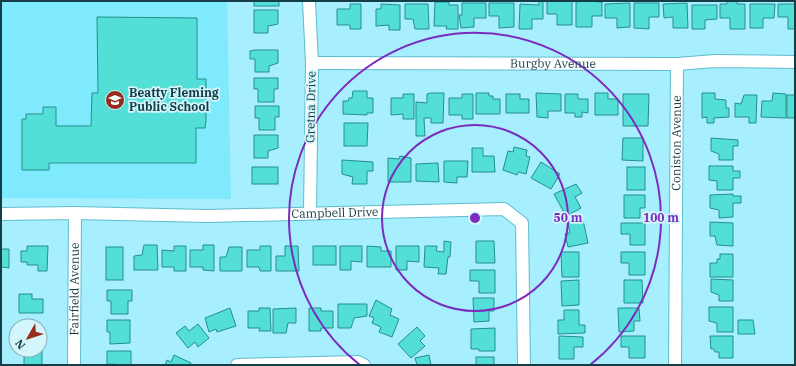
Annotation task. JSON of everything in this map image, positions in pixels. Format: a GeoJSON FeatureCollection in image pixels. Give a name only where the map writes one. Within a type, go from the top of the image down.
{"type":"FeatureCollection","features":[{"type":"Feature","properties":{"kind":"street","name":"Gretna Drive"},"geometry":{"type":"LineString","coordinates":[[309,1],[312,63],[310,212]]}},
{"type":"Feature","properties":{"kind":"street","name":"Burgby Avenue"},"geometry":{"type":"LineString","coordinates":[[312,63],[677,64],[715,61],[795,62]]}},
{"type":"Feature","properties":{"kind":"street","name":"Coniston Avenue"},"geometry":{"type":"LineString","coordinates":[[676,365],[677,64]]}},
{"type":"Feature","properties":{"kind":"street","name":"Campbell Drive"},"geometry":{"type":"LineString","coordinates":[[1,214],[75,213],[207,216],[310,212],[504,209],[522,223],[524,365]]}},
{"type":"Feature","properties":{"kind":"street","name":"Fairfield Avenue"},"geometry":{"type":"LineString","coordinates":[[74,365],[75,213]]}},
{"type":"Feature","properties":{"kind":"street"},"geometry":{"type":"LineString","coordinates":[[237,365],[358,362],[364,365]]}},
{"type":"Feature","properties":{"kind":"shaded area","name":"Beatty Fleming Public School"},"geometry":{"type":"Polygon","coordinates":[[[1,1],[227,1],[231,199],[1,198],[1,1]]]}},
{"type":"Feature","properties":{"kind":"building"},"geometry":{"type":"Polygon","coordinates":[[[254,1],[279,1],[279,6],[254,6],[254,1]]]}},
{"type":"Feature","properties":{"kind":"building"},"geometry":{"type":"Polygon","coordinates":[[[539,1],[543,1],[543,19],[532,19],[532,29],[519,29],[520,4],[539,5],[539,1]]]}},
{"type":"Feature","properties":{"kind":"building"},"geometry":{"type":"Polygon","coordinates":[[[547,1],[572,1],[572,25],[557,25],[557,14],[547,14],[547,1]]]}},
{"type":"Feature","properties":{"kind":"building"},"geometry":{"type":"Polygon","coordinates":[[[727,1],[737,1],[737,4],[745,4],[745,29],[730,29],[730,18],[720,18],[720,4],[727,4],[727,1]]]}},
{"type":"Feature","properties":{"kind":"building"},"geometry":{"type":"Polygon","coordinates":[[[435,2],[449,2],[449,5],[458,5],[458,29],[446,29],[447,26],[434,26],[435,2]]]}},
{"type":"Feature","properties":{"kind":"building"},"geometry":{"type":"Polygon","coordinates":[[[576,2],[602,2],[602,16],[592,16],[592,27],[576,27],[576,2]]]}},
{"type":"Feature","properties":{"kind":"building"},"geometry":{"type":"Polygon","coordinates":[[[462,3],[486,3],[486,18],[474,18],[474,27],[461,28],[459,15],[462,15],[462,3]]]}},
{"type":"Feature","properties":{"kind":"building"},"geometry":{"type":"Polygon","coordinates":[[[489,3],[514,3],[514,27],[499,28],[499,16],[489,16],[489,3]]]}},
{"type":"Feature","properties":{"kind":"building"},"geometry":{"type":"Polygon","coordinates":[[[630,3],[630,27],[617,28],[617,18],[605,18],[605,4],[630,3]]]}},
{"type":"Feature","properties":{"kind":"building"},"geometry":{"type":"Polygon","coordinates":[[[634,3],[659,3],[659,17],[649,17],[649,29],[634,28],[634,3]]]}},
{"type":"Feature","properties":{"kind":"building"},"geometry":{"type":"Polygon","coordinates":[[[687,3],[688,28],[673,28],[673,17],[664,18],[663,4],[687,3]]]}},
{"type":"Feature","properties":{"kind":"building"},"geometry":{"type":"Polygon","coordinates":[[[350,4],[361,4],[361,29],[350,29],[350,25],[337,25],[337,9],[350,9],[350,4]]]}},
{"type":"Feature","properties":{"kind":"building"},"geometry":{"type":"Polygon","coordinates":[[[381,4],[400,5],[400,30],[389,30],[389,25],[376,26],[376,9],[381,9],[381,4]]]}},
{"type":"Feature","properties":{"kind":"building"},"geometry":{"type":"Polygon","coordinates":[[[405,4],[428,4],[429,29],[415,29],[413,19],[405,19],[405,4]]]}},
{"type":"Feature","properties":{"kind":"building"},"geometry":{"type":"Polygon","coordinates":[[[750,4],[775,4],[774,18],[763,18],[763,28],[750,28],[750,4]]]}},
{"type":"Feature","properties":{"kind":"building"},"geometry":{"type":"Polygon","coordinates":[[[778,4],[795,4],[795,29],[788,29],[788,17],[778,17],[778,4]]]}},
{"type":"Feature","properties":{"kind":"building"},"geometry":{"type":"Polygon","coordinates":[[[692,5],[717,5],[717,19],[705,20],[705,29],[692,29],[692,5]]]}},
{"type":"Feature","properties":{"kind":"building"},"geometry":{"type":"Polygon","coordinates":[[[254,10],[278,10],[278,24],[268,26],[268,33],[254,33],[254,10]]]}},
{"type":"Feature","properties":{"kind":"building"},"geometry":{"type":"Polygon","coordinates":[[[97,17],[197,18],[197,79],[206,79],[206,121],[205,128],[196,128],[196,163],[49,163],[49,170],[22,170],[22,119],[26,119],[26,114],[43,114],[43,107],[56,107],[56,126],[91,126],[92,93],[98,93],[97,17]]]}},
{"type":"Feature","properties":{"kind":"building"},"geometry":{"type":"Polygon","coordinates":[[[278,50],[278,63],[269,66],[269,72],[255,72],[255,59],[250,59],[250,51],[278,50]]]}},
{"type":"Feature","properties":{"kind":"building"},"geometry":{"type":"Polygon","coordinates":[[[254,78],[278,78],[278,89],[274,89],[274,102],[258,102],[258,89],[254,89],[254,78]]]}},
{"type":"Feature","properties":{"kind":"building"},"geometry":{"type":"Polygon","coordinates":[[[353,91],[367,91],[367,98],[373,98],[373,113],[367,113],[367,115],[343,114],[343,101],[348,101],[349,98],[352,98],[353,91]]]}},
{"type":"Feature","properties":{"kind":"building"},"geometry":{"type":"Polygon","coordinates":[[[444,93],[443,123],[431,123],[431,118],[424,118],[425,136],[416,136],[416,102],[427,103],[427,94],[444,93]]]}},
{"type":"Feature","properties":{"kind":"building"},"geometry":{"type":"Polygon","coordinates":[[[476,93],[489,93],[489,96],[493,96],[493,99],[500,99],[500,114],[476,114],[476,93]]]}},
{"type":"Feature","properties":{"kind":"building"},"geometry":{"type":"Polygon","coordinates":[[[536,93],[561,94],[561,111],[548,111],[548,118],[537,117],[536,93]]]}},
{"type":"Feature","properties":{"kind":"building"},"geometry":{"type":"Polygon","coordinates":[[[595,93],[608,93],[608,99],[618,99],[618,115],[595,115],[595,93]]]}},
{"type":"Feature","properties":{"kind":"building"},"geometry":{"type":"Polygon","coordinates":[[[702,93],[715,93],[715,99],[726,100],[726,108],[729,108],[729,117],[714,118],[714,123],[707,123],[707,117],[702,118],[702,93]]]}},
{"type":"Feature","properties":{"kind":"building"},"geometry":{"type":"Polygon","coordinates":[[[773,93],[786,94],[786,118],[761,117],[762,101],[772,101],[773,93]]]}},
{"type":"Feature","properties":{"kind":"building"},"geometry":{"type":"Polygon","coordinates":[[[403,94],[414,94],[414,119],[403,119],[403,114],[391,115],[391,98],[403,98],[403,94]]]}},
{"type":"Feature","properties":{"kind":"building"},"geometry":{"type":"Polygon","coordinates":[[[462,94],[473,94],[473,119],[462,119],[462,115],[449,115],[449,98],[462,98],[462,94]]]}},
{"type":"Feature","properties":{"kind":"building"},"geometry":{"type":"Polygon","coordinates":[[[506,94],[520,94],[520,99],[529,99],[529,113],[506,113],[506,94]]]}},
{"type":"Feature","properties":{"kind":"building"},"geometry":{"type":"Polygon","coordinates":[[[565,94],[578,94],[578,99],[588,99],[588,113],[582,112],[582,117],[575,117],[575,113],[565,113],[565,94]]]}},
{"type":"Feature","properties":{"kind":"building"},"geometry":{"type":"Polygon","coordinates":[[[623,94],[649,94],[648,126],[623,126],[623,94]]]}},
{"type":"Feature","properties":{"kind":"building"},"geometry":{"type":"Polygon","coordinates":[[[744,95],[757,95],[756,123],[749,123],[749,117],[735,117],[735,103],[741,104],[744,95]]]}},
{"type":"Feature","properties":{"kind":"building"},"geometry":{"type":"Polygon","coordinates":[[[787,95],[795,95],[795,118],[787,118],[787,95]]]}},
{"type":"Feature","properties":{"kind":"building"},"geometry":{"type":"Polygon","coordinates":[[[255,106],[279,106],[279,117],[275,117],[275,130],[259,130],[259,118],[255,118],[255,106]]]}},
{"type":"Feature","properties":{"kind":"building"},"geometry":{"type":"Polygon","coordinates":[[[344,123],[368,123],[367,146],[344,146],[344,123]]]}},
{"type":"Feature","properties":{"kind":"building"},"geometry":{"type":"Polygon","coordinates":[[[254,135],[278,135],[278,148],[268,151],[268,158],[254,158],[254,135]]]}},
{"type":"Feature","properties":{"kind":"building"},"geometry":{"type":"Polygon","coordinates":[[[623,138],[643,138],[643,161],[622,160],[623,138]]]}},
{"type":"Feature","properties":{"kind":"building"},"geometry":{"type":"Polygon","coordinates":[[[711,138],[738,140],[738,146],[733,146],[733,160],[719,160],[719,154],[711,151],[711,138]]]}},
{"type":"Feature","properties":{"kind":"building"},"geometry":{"type":"Polygon","coordinates":[[[514,147],[527,150],[526,156],[530,157],[526,174],[518,172],[517,175],[503,170],[508,151],[513,152],[514,147]]]}},
{"type":"Feature","properties":{"kind":"building"},"geometry":{"type":"Polygon","coordinates":[[[472,148],[483,148],[483,156],[494,156],[495,172],[472,172],[472,148]]]}},
{"type":"Feature","properties":{"kind":"building"},"geometry":{"type":"Polygon","coordinates":[[[400,156],[411,158],[411,182],[388,182],[388,158],[399,159],[400,156]]]}},
{"type":"Feature","properties":{"kind":"building"},"geometry":{"type":"Polygon","coordinates":[[[342,160],[373,162],[373,171],[367,171],[367,184],[352,184],[353,177],[342,174],[342,160]]]}},
{"type":"Feature","properties":{"kind":"building"},"geometry":{"type":"Polygon","coordinates":[[[444,161],[468,161],[467,177],[457,177],[457,183],[444,182],[444,161]]]}},
{"type":"Feature","properties":{"kind":"building"},"geometry":{"type":"Polygon","coordinates":[[[541,162],[560,174],[551,189],[531,178],[541,162]]]}},
{"type":"Feature","properties":{"kind":"building"},"geometry":{"type":"Polygon","coordinates":[[[438,163],[439,182],[416,181],[416,164],[438,163]]]}},
{"type":"Feature","properties":{"kind":"building"},"geometry":{"type":"Polygon","coordinates":[[[709,166],[733,166],[733,171],[740,171],[740,178],[733,178],[733,190],[717,190],[717,181],[709,180],[709,166]]]}},
{"type":"Feature","properties":{"kind":"building"},"geometry":{"type":"Polygon","coordinates":[[[252,167],[278,167],[278,184],[252,184],[252,167]]]}},
{"type":"Feature","properties":{"kind":"building"},"geometry":{"type":"Polygon","coordinates":[[[627,167],[645,167],[645,190],[627,190],[627,167]]]}},
{"type":"Feature","properties":{"kind":"building"},"geometry":{"type":"Polygon","coordinates":[[[576,184],[582,193],[575,197],[581,208],[566,216],[554,194],[576,184]]]}},
{"type":"Feature","properties":{"kind":"building"},"geometry":{"type":"Polygon","coordinates":[[[733,194],[733,196],[741,196],[741,203],[733,203],[733,217],[719,218],[719,210],[710,208],[710,195],[733,194]]]}},
{"type":"Feature","properties":{"kind":"building"},"geometry":{"type":"Polygon","coordinates":[[[624,195],[645,195],[645,208],[640,208],[640,218],[624,218],[624,195]]]}},
{"type":"Feature","properties":{"kind":"building"},"geometry":{"type":"Polygon","coordinates":[[[583,220],[588,243],[568,247],[565,234],[570,233],[568,223],[583,220]]]}},
{"type":"Feature","properties":{"kind":"building"},"geometry":{"type":"Polygon","coordinates":[[[710,222],[733,223],[733,246],[717,245],[715,236],[710,236],[710,222]]]}},
{"type":"Feature","properties":{"kind":"building"},"geometry":{"type":"Polygon","coordinates":[[[621,223],[645,223],[645,245],[630,245],[630,234],[621,234],[621,223]]]}},
{"type":"Feature","properties":{"kind":"building"},"geometry":{"type":"Polygon","coordinates":[[[444,241],[451,242],[450,257],[448,257],[446,274],[438,274],[439,268],[424,267],[425,246],[437,246],[436,251],[444,252],[444,241]]]}},
{"type":"Feature","properties":{"kind":"building"},"geometry":{"type":"Polygon","coordinates":[[[476,241],[494,241],[495,263],[476,263],[476,241]]]}},
{"type":"Feature","properties":{"kind":"building"},"geometry":{"type":"Polygon","coordinates":[[[144,245],[157,245],[158,270],[134,270],[134,256],[142,255],[144,245]]]}},
{"type":"Feature","properties":{"kind":"building"},"geometry":{"type":"Polygon","coordinates":[[[203,245],[214,245],[214,271],[203,270],[203,267],[190,267],[190,250],[203,250],[203,245]]]}},
{"type":"Feature","properties":{"kind":"building"},"geometry":{"type":"Polygon","coordinates":[[[27,246],[48,246],[47,271],[38,271],[38,265],[27,265],[27,262],[21,262],[21,251],[27,251],[27,246]]]}},
{"type":"Feature","properties":{"kind":"building"},"geometry":{"type":"Polygon","coordinates":[[[174,246],[186,246],[186,271],[174,271],[174,267],[162,267],[162,250],[174,251],[174,246]]]}},
{"type":"Feature","properties":{"kind":"building"},"geometry":{"type":"Polygon","coordinates":[[[260,246],[271,246],[271,271],[260,271],[259,267],[247,267],[247,250],[260,250],[260,246]]]}},
{"type":"Feature","properties":{"kind":"building"},"geometry":{"type":"Polygon","coordinates":[[[285,246],[298,246],[299,271],[276,271],[276,256],[285,256],[285,246]]]}},
{"type":"Feature","properties":{"kind":"building"},"geometry":{"type":"Polygon","coordinates":[[[313,246],[336,246],[336,265],[313,265],[313,246]]]}},
{"type":"Feature","properties":{"kind":"building"},"geometry":{"type":"Polygon","coordinates":[[[340,246],[362,246],[362,262],[351,261],[351,270],[340,270],[340,246]]]}},
{"type":"Feature","properties":{"kind":"building"},"geometry":{"type":"Polygon","coordinates":[[[367,246],[381,247],[381,251],[391,251],[391,267],[367,267],[367,246]]]}},
{"type":"Feature","properties":{"kind":"building"},"geometry":{"type":"Polygon","coordinates":[[[396,246],[419,246],[419,262],[407,261],[407,270],[396,270],[396,246]]]}},
{"type":"Feature","properties":{"kind":"building"},"geometry":{"type":"Polygon","coordinates":[[[106,247],[123,247],[123,280],[106,280],[106,247]]]}},
{"type":"Feature","properties":{"kind":"building"},"geometry":{"type":"Polygon","coordinates":[[[229,247],[242,247],[242,271],[220,271],[220,257],[226,257],[229,247]]]}},
{"type":"Feature","properties":{"kind":"building"},"geometry":{"type":"Polygon","coordinates":[[[1,249],[9,249],[9,268],[1,267],[1,249]]]}},
{"type":"Feature","properties":{"kind":"building"},"geometry":{"type":"Polygon","coordinates":[[[561,252],[579,252],[579,277],[562,277],[561,252]]]}},
{"type":"Feature","properties":{"kind":"building"},"geometry":{"type":"Polygon","coordinates":[[[621,252],[645,252],[645,275],[629,275],[629,263],[621,263],[621,252]]]}},
{"type":"Feature","properties":{"kind":"building"},"geometry":{"type":"Polygon","coordinates":[[[720,254],[733,254],[733,277],[710,277],[710,263],[717,263],[717,259],[720,259],[720,254]]]}},
{"type":"Feature","properties":{"kind":"building"},"geometry":{"type":"Polygon","coordinates":[[[470,270],[495,270],[495,293],[479,293],[479,281],[470,281],[470,270]]]}},
{"type":"Feature","properties":{"kind":"building"},"geometry":{"type":"Polygon","coordinates":[[[711,279],[733,280],[733,301],[719,301],[719,295],[711,292],[711,279]]]}},
{"type":"Feature","properties":{"kind":"building"},"geometry":{"type":"Polygon","coordinates":[[[579,280],[579,305],[562,306],[561,281],[579,280]]]}},
{"type":"Feature","properties":{"kind":"building"},"geometry":{"type":"Polygon","coordinates":[[[624,280],[642,280],[643,303],[624,303],[624,280]]]}},
{"type":"Feature","properties":{"kind":"building"},"geometry":{"type":"Polygon","coordinates":[[[107,290],[132,290],[132,301],[128,301],[128,314],[111,314],[111,301],[107,301],[107,290]]]}},
{"type":"Feature","properties":{"kind":"building"},"geometry":{"type":"Polygon","coordinates":[[[19,294],[32,294],[32,299],[43,299],[43,313],[19,313],[19,294]]]}},
{"type":"Feature","properties":{"kind":"building"},"geometry":{"type":"Polygon","coordinates":[[[473,298],[494,298],[494,311],[489,311],[489,321],[474,322],[473,298]]]}},
{"type":"Feature","properties":{"kind":"building"},"geometry":{"type":"Polygon","coordinates":[[[376,300],[392,309],[390,315],[399,319],[392,337],[379,332],[381,327],[372,323],[374,318],[369,316],[376,300]]]}},
{"type":"Feature","properties":{"kind":"building"},"geometry":{"type":"Polygon","coordinates":[[[338,304],[367,304],[367,316],[354,318],[351,328],[338,328],[338,304]]]}},
{"type":"Feature","properties":{"kind":"building"},"geometry":{"type":"Polygon","coordinates":[[[709,307],[733,307],[733,332],[717,332],[717,323],[709,321],[709,307]]]}},
{"type":"Feature","properties":{"kind":"building"},"geometry":{"type":"Polygon","coordinates":[[[230,308],[236,326],[217,332],[216,329],[209,332],[205,318],[230,308]]]}},
{"type":"Feature","properties":{"kind":"building"},"geometry":{"type":"Polygon","coordinates":[[[259,308],[270,308],[271,331],[259,331],[260,328],[248,328],[248,311],[259,311],[259,308]]]}},
{"type":"Feature","properties":{"kind":"building"},"geometry":{"type":"Polygon","coordinates":[[[296,308],[296,323],[288,323],[286,333],[273,333],[273,309],[296,308]]]}},
{"type":"Feature","properties":{"kind":"building"},"geometry":{"type":"Polygon","coordinates":[[[309,308],[321,308],[321,311],[333,311],[333,328],[321,328],[321,331],[309,331],[309,308]]]}},
{"type":"Feature","properties":{"kind":"building"},"geometry":{"type":"Polygon","coordinates":[[[618,308],[639,308],[640,321],[634,321],[634,331],[619,332],[618,308]]]}},
{"type":"Feature","properties":{"kind":"building"},"geometry":{"type":"Polygon","coordinates":[[[564,310],[579,310],[579,325],[585,325],[585,333],[558,334],[558,320],[564,320],[564,310]]]}},
{"type":"Feature","properties":{"kind":"building"},"geometry":{"type":"Polygon","coordinates":[[[107,320],[130,320],[130,343],[110,344],[110,332],[107,332],[107,320]]]}},
{"type":"Feature","properties":{"kind":"building"},"geometry":{"type":"Polygon","coordinates":[[[738,320],[753,320],[755,334],[738,334],[738,320]]]}},
{"type":"Feature","properties":{"kind":"building"},"geometry":{"type":"Polygon","coordinates":[[[198,324],[209,338],[198,347],[195,342],[188,348],[176,333],[185,326],[189,331],[198,324]]]}},
{"type":"Feature","properties":{"kind":"building"},"geometry":{"type":"Polygon","coordinates":[[[417,327],[425,336],[420,341],[425,346],[411,358],[398,344],[417,327]]]}},
{"type":"Feature","properties":{"kind":"building"},"geometry":{"type":"Polygon","coordinates":[[[495,328],[495,351],[479,351],[479,349],[471,349],[471,329],[495,328]]]}},
{"type":"Feature","properties":{"kind":"building"},"geometry":{"type":"Polygon","coordinates":[[[559,336],[583,337],[583,347],[574,347],[574,359],[559,359],[559,336]]]}},
{"type":"Feature","properties":{"kind":"building"},"geometry":{"type":"Polygon","coordinates":[[[621,336],[645,336],[645,358],[629,358],[629,347],[621,347],[621,336]]]}},
{"type":"Feature","properties":{"kind":"building"},"geometry":{"type":"Polygon","coordinates":[[[710,336],[733,336],[733,358],[719,358],[719,352],[715,352],[714,349],[711,349],[710,336]]]}},
{"type":"Feature","properties":{"kind":"building"},"geometry":{"type":"Polygon","coordinates":[[[107,351],[131,351],[131,365],[107,364],[107,351]]]}},
{"type":"Feature","properties":{"kind":"building"},"geometry":{"type":"Polygon","coordinates":[[[174,355],[191,363],[190,365],[165,365],[167,360],[171,362],[174,355]]]}},
{"type":"Feature","properties":{"kind":"building"},"geometry":{"type":"Polygon","coordinates":[[[429,355],[431,365],[417,365],[415,358],[429,355]]]}},
{"type":"Feature","properties":{"kind":"building"},"geometry":{"type":"Polygon","coordinates":[[[476,357],[494,357],[494,365],[476,365],[476,357]]]}},
{"type":"Feature","properties":{"kind":"building"},"geometry":{"type":"Polygon","coordinates":[[[24,358],[42,358],[42,365],[24,365],[24,358]]]}},
{"type":"Feature","properties":{"kind":"place","name":"Beatty Fleming Public School"},"geometry":{"type":"Point","coordinates":[115,100]}}]}
